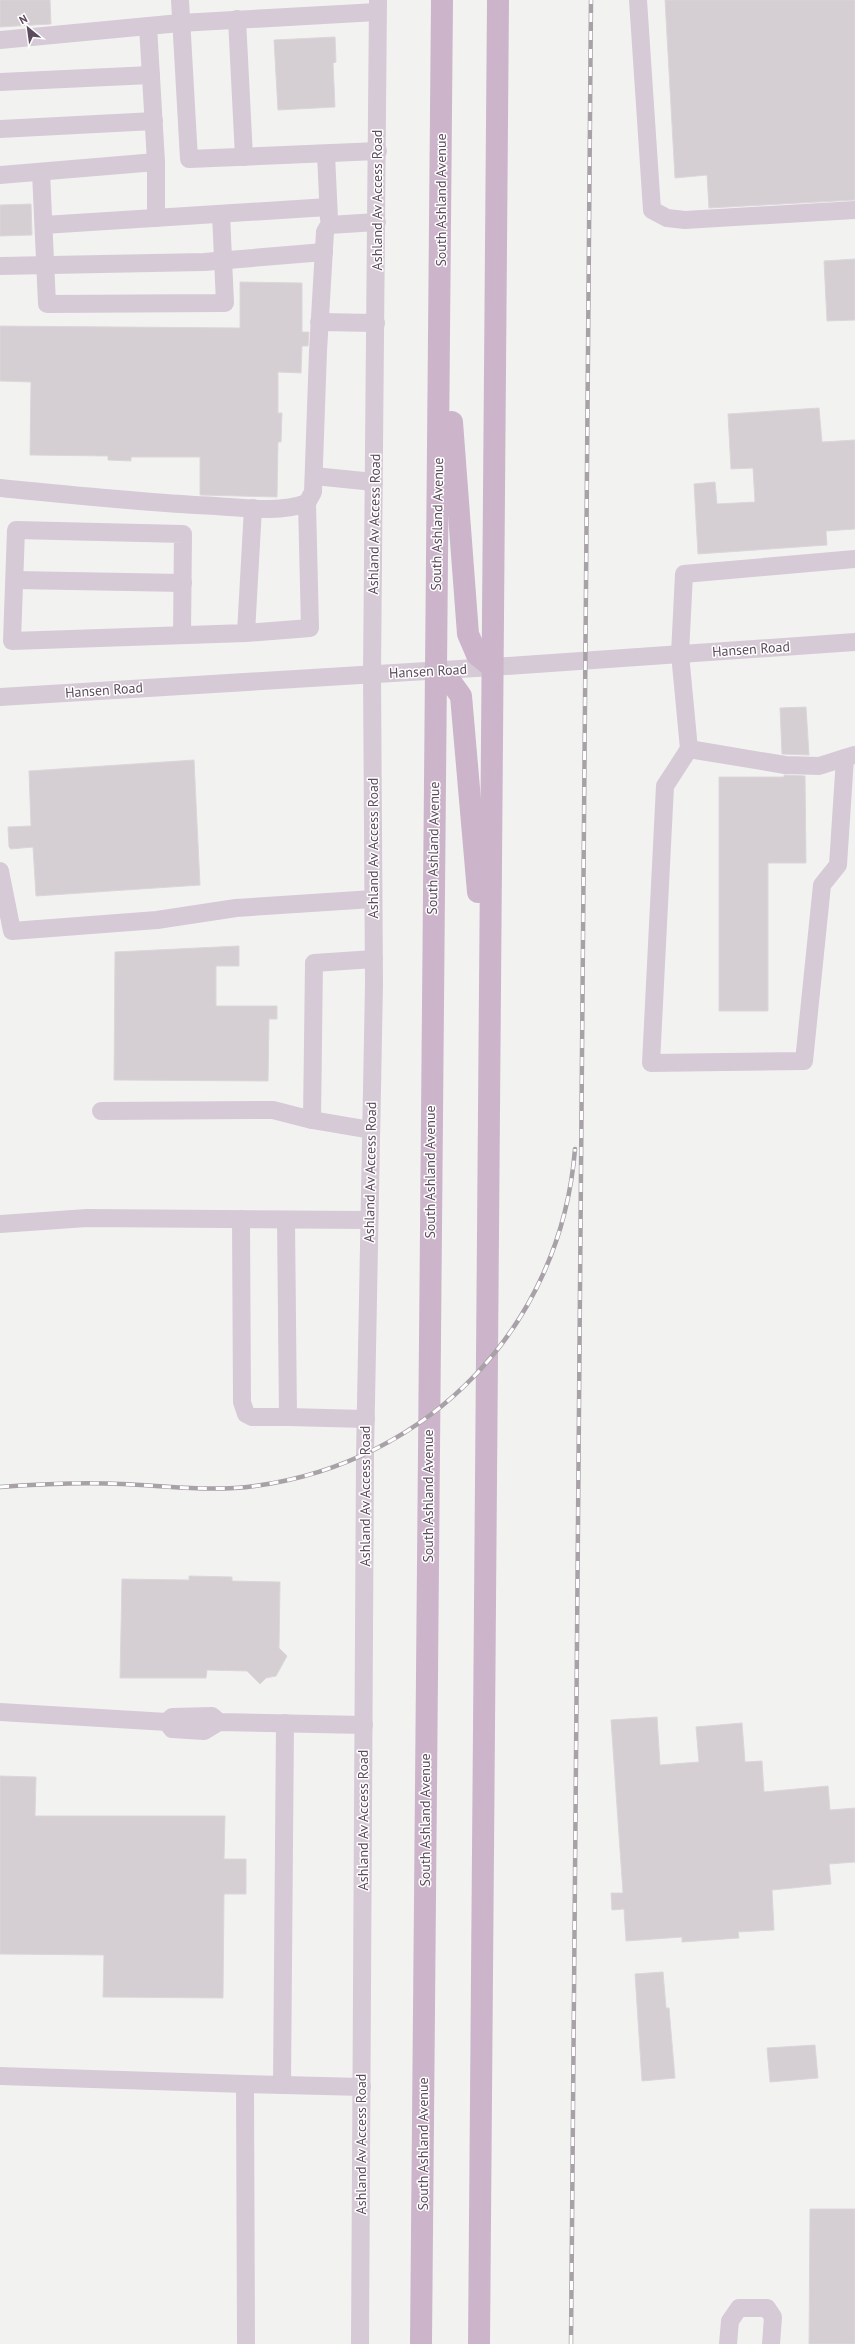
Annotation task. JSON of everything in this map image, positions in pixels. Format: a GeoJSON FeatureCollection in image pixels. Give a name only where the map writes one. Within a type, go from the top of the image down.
{"type":"FeatureCollection","features":[{"type":"Feature","properties":{"kind":"main road","name":"South Ashland Avenue"},"geometry":{"type":"LineString","coordinates":[[421,2344],[442,0]]}},
{"type":"Feature","properties":{"kind":"main road"},"geometry":{"type":"LineString","coordinates":[[479,2344],[498,0]]}},
{"type":"Feature","properties":{"kind":"main road"},"geometry":{"type":"LineString","coordinates":[[440,340],[452,426],[468,634],[478,655],[492,667]]}},
{"type":"Feature","properties":{"kind":"main road"},"geometry":{"type":"LineString","coordinates":[[435,670],[448,678],[461,696],[477,890],[490,930]]}},
{"type":"Feature","properties":{"kind":"street"},"geometry":{"type":"LineString","coordinates":[[180,0],[180,23],[189,159],[378,151]]}},
{"type":"Feature","properties":{"kind":"street"},"geometry":{"type":"LineString","coordinates":[[638,0],[652,210],[667,218],[685,220],[855,210]]}},
{"type":"Feature","properties":{"kind":"street"},"geometry":{"type":"LineString","coordinates":[[0,40],[180,23],[237,20],[318,7],[378,6]]}},
{"type":"Feature","properties":{"kind":"street","name":"Ashland Av Access Road"},"geometry":{"type":"LineString","coordinates":[[360,2344],[366,1419],[374,959],[372,674],[378,151],[378,6]]}},
{"type":"Feature","properties":{"kind":"street"},"geometry":{"type":"LineString","coordinates":[[237,20],[244,157]]}},
{"type":"Feature","properties":{"kind":"street"},"geometry":{"type":"LineString","coordinates":[[148,26],[156,162],[156,218]]}},
{"type":"Feature","properties":{"kind":"street"},"geometry":{"type":"LineString","coordinates":[[0,82],[151,75]]}},
{"type":"Feature","properties":{"kind":"street"},"geometry":{"type":"LineString","coordinates":[[0,129],[154,121]]}},
{"type":"Feature","properties":{"kind":"street"},"geometry":{"type":"LineString","coordinates":[[182,635],[183,534],[16,530],[12,641],[246,633],[310,628],[307,503],[313,492],[319,322],[325,232],[329,216],[326,154]]}},
{"type":"Feature","properties":{"kind":"street"},"geometry":{"type":"LineString","coordinates":[[0,175],[156,162]]}},
{"type":"Feature","properties":{"kind":"street"},"geometry":{"type":"LineString","coordinates":[[41,172],[47,304],[225,302],[221,214]]}},
{"type":"Feature","properties":{"kind":"street"},"geometry":{"type":"LineString","coordinates":[[44,225],[221,214],[329,216],[377,222]]}},
{"type":"Feature","properties":{"kind":"street"},"geometry":{"type":"LineString","coordinates":[[0,266],[224,261],[324,252]]}},
{"type":"Feature","properties":{"kind":"street"},"geometry":{"type":"LineString","coordinates":[[319,322],[376,324]]}},
{"type":"Feature","properties":{"kind":"street"},"geometry":{"type":"LineString","coordinates":[[314,476],[374,482]]}},
{"type":"Feature","properties":{"kind":"street"},"geometry":{"type":"LineString","coordinates":[[0,488],[178,504],[253,508],[297,506],[307,503]]}},
{"type":"Feature","properties":{"kind":"street"},"geometry":{"type":"LineString","coordinates":[[246,633],[253,508]]}},
{"type":"Feature","properties":{"kind":"street"},"geometry":{"type":"LineString","coordinates":[[688,749],[785,765],[819,766],[850,756],[838,865],[822,886],[804,1061],[650,1062],[665,786],[688,749],[680,654],[684,574],[855,559]]}},
{"type":"Feature","properties":{"kind":"street"},"geometry":{"type":"LineString","coordinates":[[15,580],[182,583]]}},
{"type":"Feature","properties":{"kind":"street","name":"Hansen Road"},"geometry":{"type":"LineString","coordinates":[[0,697],[492,667],[855,642]]}},
{"type":"Feature","properties":{"kind":"street"},"geometry":{"type":"LineString","coordinates":[[0,871],[12,931],[157,920],[236,908],[373,899]]}},
{"type":"Feature","properties":{"kind":"street"},"geometry":{"type":"LineString","coordinates":[[312,1120],[314,963],[374,959]]}},
{"type":"Feature","properties":{"kind":"street"},"geometry":{"type":"LineString","coordinates":[[101,1111],[273,1110],[312,1120],[371,1130]]}},
{"type":"Feature","properties":{"kind":"street"},"geometry":{"type":"LineString","coordinates":[[0,1224],[88,1218],[370,1220]]}},
{"type":"Feature","properties":{"kind":"street"},"geometry":{"type":"LineString","coordinates":[[241,1220],[242,1402],[246,1414],[252,1417],[366,1419]]}},
{"type":"Feature","properties":{"kind":"street"},"geometry":{"type":"LineString","coordinates":[[286,1220],[288,1417]]}},
{"type":"Feature","properties":{"kind":"street"},"geometry":{"type":"LineString","coordinates":[[0,1712],[167,1722],[172,1716],[189,1715],[212,1716],[219,1722],[364,1725]]}},
{"type":"Feature","properties":{"kind":"street"},"geometry":{"type":"LineString","coordinates":[[282,2085],[285,1723]]}},
{"type":"Feature","properties":{"kind":"street"},"geometry":{"type":"LineString","coordinates":[[0,2076],[362,2087]]}},
{"type":"Feature","properties":{"kind":"street"},"geometry":{"type":"LineString","coordinates":[[245,2084],[246,2344]]}},
{"type":"Feature","properties":{"kind":"street"},"geometry":{"type":"LineString","coordinates":[[728,2344],[730,2321],[739,2308],[766,2308],[773,2317],[771,2344]]}},
{"type":"Feature","properties":{"kind":"building"},"geometry":{"type":"Polygon","coordinates":[[[0,0],[50,0],[51,24],[0,27],[0,0]]]}},
{"type":"Feature","properties":{"kind":"building"},"geometry":{"type":"Polygon","coordinates":[[[665,0],[855,0],[855,200],[709,208],[707,175],[675,178],[665,0]]]}},
{"type":"Feature","properties":{"kind":"building"},"geometry":{"type":"Polygon","coordinates":[[[335,37],[336,62],[333,63],[335,107],[278,110],[274,40],[335,37]]]}},
{"type":"Feature","properties":{"kind":"building"},"geometry":{"type":"Polygon","coordinates":[[[31,204],[32,235],[0,236],[0,205],[31,204]]]}},
{"type":"Feature","properties":{"kind":"building"},"geometry":{"type":"Polygon","coordinates":[[[855,259],[855,320],[827,321],[824,261],[855,259]]]}},
{"type":"Feature","properties":{"kind":"building"},"geometry":{"type":"Polygon","coordinates":[[[240,282],[302,283],[302,332],[309,332],[308,346],[302,346],[301,373],[278,372],[278,413],[282,413],[281,442],[278,442],[277,497],[200,495],[200,457],[131,457],[131,461],[108,460],[108,456],[30,455],[31,382],[0,381],[0,326],[240,328],[240,282]]]}},
{"type":"Feature","properties":{"kind":"building"},"geometry":{"type":"Polygon","coordinates":[[[819,408],[822,442],[855,440],[855,529],[826,531],[827,545],[698,554],[694,484],[715,482],[717,504],[755,502],[753,468],[731,469],[728,414],[819,408]]]}},
{"type":"Feature","properties":{"kind":"building"},"geometry":{"type":"Polygon","coordinates":[[[806,707],[809,755],[782,754],[780,708],[806,707]]]}},
{"type":"Feature","properties":{"kind":"building"},"geometry":{"type":"Polygon","coordinates":[[[194,760],[200,885],[36,896],[33,847],[11,849],[9,847],[8,827],[31,826],[29,771],[194,760]]]}},
{"type":"Feature","properties":{"kind":"building"},"geometry":{"type":"Polygon","coordinates":[[[784,775],[805,776],[806,863],[768,863],[768,1011],[719,1011],[719,777],[784,777],[784,775]]]}},
{"type":"Feature","properties":{"kind":"building"},"geometry":{"type":"Polygon","coordinates":[[[239,946],[239,966],[216,966],[216,1006],[277,1006],[277,1019],[269,1019],[268,1081],[114,1080],[115,952],[239,946]]]}},
{"type":"Feature","properties":{"kind":"building"},"geometry":{"type":"Polygon","coordinates":[[[189,1576],[232,1577],[232,1581],[280,1582],[279,1648],[287,1656],[276,1676],[266,1678],[260,1684],[247,1671],[207,1670],[206,1678],[120,1678],[122,1579],[189,1580],[189,1576]]]}},
{"type":"Feature","properties":{"kind":"building"},"geometry":{"type":"Polygon","coordinates":[[[657,1717],[660,1765],[699,1762],[696,1727],[742,1723],[745,1762],[762,1761],[764,1792],[828,1786],[830,1810],[855,1808],[855,1862],[829,1864],[831,1884],[772,1890],[774,1930],[738,1932],[739,1938],[682,1942],[682,1937],[626,1941],[624,1909],[612,1910],[611,1893],[623,1893],[611,1720],[657,1717]]]}},
{"type":"Feature","properties":{"kind":"building"},"geometry":{"type":"Polygon","coordinates":[[[0,1776],[36,1777],[35,1816],[225,1816],[224,1859],[246,1859],[246,1894],[224,1894],[223,1998],[103,1997],[104,1955],[0,1954],[0,1776]]]}},
{"type":"Feature","properties":{"kind":"building"},"geometry":{"type":"Polygon","coordinates":[[[663,1972],[666,2008],[669,2008],[675,2078],[642,2081],[635,1974],[663,1972]]]}},
{"type":"Feature","properties":{"kind":"building"},"geometry":{"type":"Polygon","coordinates":[[[815,2045],[818,2078],[770,2082],[767,2048],[815,2045]]]}},
{"type":"Feature","properties":{"kind":"building"},"geometry":{"type":"Polygon","coordinates":[[[810,2209],[855,2209],[855,2344],[809,2344],[810,2209]]]}},
{"type":"Feature","properties":{"kind":"railway"},"geometry":{"type":"LineString","coordinates":[[571,2344],[591,0]]}},
{"type":"Feature","properties":{"kind":"railway"},"geometry":{"type":"LineString","coordinates":[[0,1487],[91,1483],[205,1489],[238,1488],[255,1486],[319,1472],[377,1448],[430,1415],[476,1374],[514,1327],[544,1273],[564,1213],[575,1149]]}}]}
